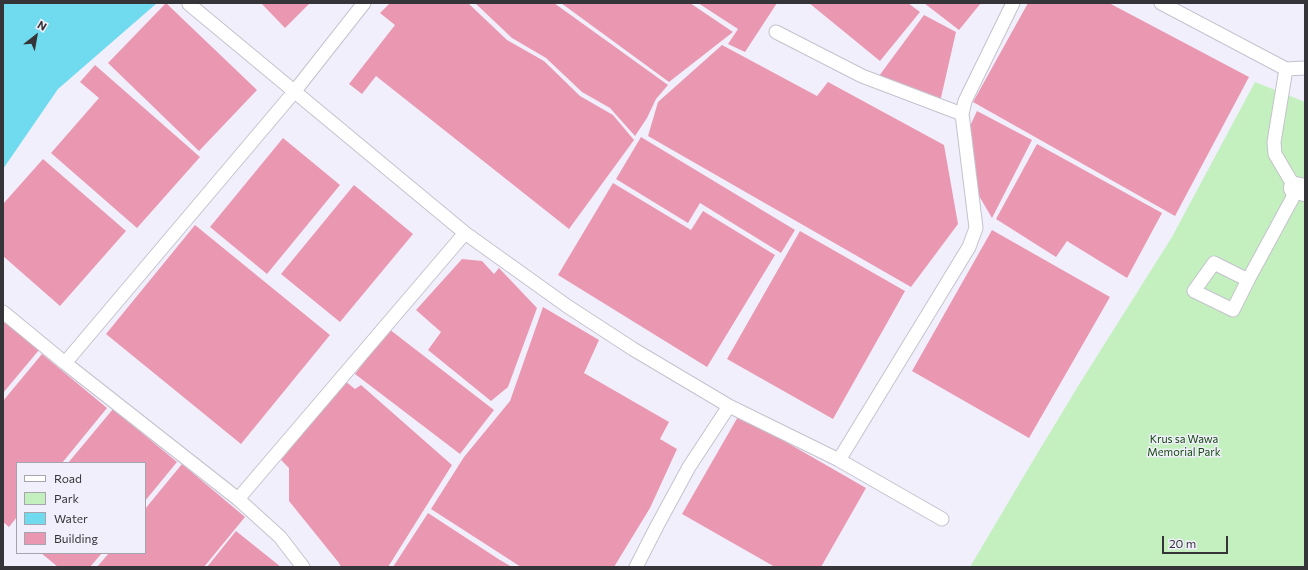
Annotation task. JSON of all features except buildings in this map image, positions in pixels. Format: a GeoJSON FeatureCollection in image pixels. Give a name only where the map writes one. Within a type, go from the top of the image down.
{"type":"FeatureCollection","features":[{"type":"Feature","properties":{"kind":"lane"},"geometry":{"type":"LineString","coordinates":[[66,364],[294,92],[364,3]]}},
{"type":"Feature","properties":{"kind":"lane"},"geometry":{"type":"LineString","coordinates":[[839,460],[969,247],[976,228],[962,114],[966,100],[1013,3]]}},
{"type":"Feature","properties":{"kind":"lane"},"geometry":{"type":"LineString","coordinates":[[1161,3],[1286,69],[1305,68]]}},
{"type":"Feature","properties":{"kind":"lane"},"geometry":{"type":"LineString","coordinates":[[189,4],[465,233],[566,306],[633,349],[729,406],[839,460],[942,519]]}},
{"type":"Feature","properties":{"kind":"lane"},"geometry":{"type":"LineString","coordinates":[[776,32],[862,76],[962,114]]}},
{"type":"Feature","properties":{"kind":"lane"},"geometry":{"type":"LineString","coordinates":[[1248,280],[1292,199],[1300,189],[1275,154],[1274,142],[1286,69]]}},
{"type":"Feature","properties":{"kind":"lane"},"geometry":{"type":"LineString","coordinates":[[238,499],[465,233]]}},
{"type":"Feature","properties":{"kind":"lane"},"geometry":{"type":"LineString","coordinates":[[3,312],[66,364],[238,499],[280,538],[303,567]]}},
{"type":"Feature","properties":{"kind":"lane"},"geometry":{"type":"LineString","coordinates":[[636,567],[689,467],[729,406]]}},
{"type":"Feature","properties":{"kind":"green space","name":"Krus sa Wawa Memorial Park"},"geometry":{"type":"Polygon","coordinates":[[[1255,82],[1305,102],[1305,567],[970,567],[1080,383],[1172,237],[1255,82]]]}},
{"type":"Feature","properties":{"kind":"water"},"geometry":{"type":"Polygon","coordinates":[[[3,3],[157,3],[58,89],[3,169],[3,3]]]}}]}
